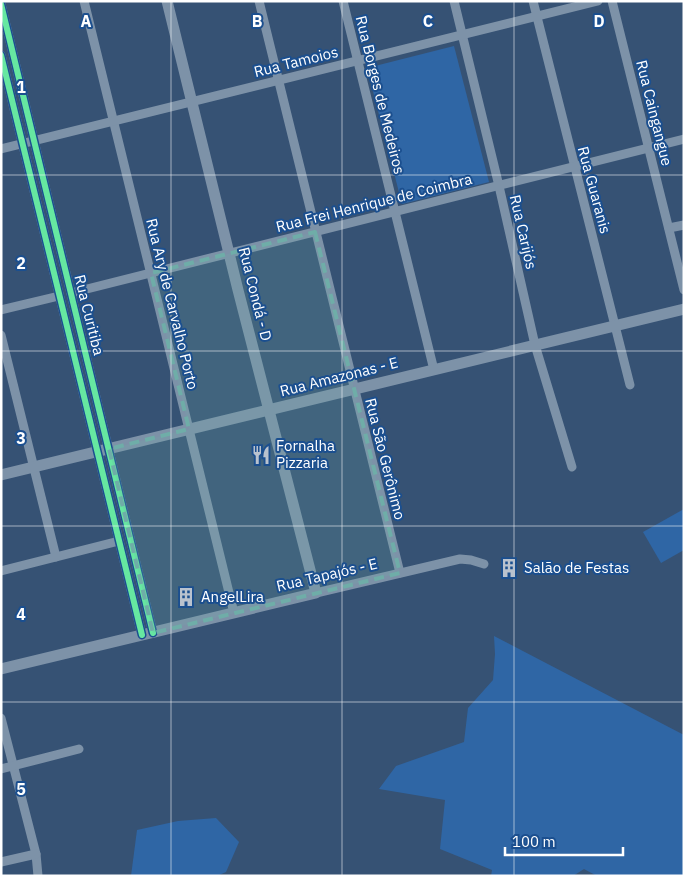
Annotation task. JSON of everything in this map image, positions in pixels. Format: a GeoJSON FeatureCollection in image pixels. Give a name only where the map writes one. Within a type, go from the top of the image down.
{"type":"FeatureCollection","features":[{"type":"Feature","properties":{"kind":"street","name":"Rua Ary de Carvalho Porto"},"geometry":{"type":"LineString","coordinates":[[84,1],[234,613]]}},
{"type":"Feature","properties":{"kind":"street","name":"Rua Condá - D"},"geometry":{"type":"LineString","coordinates":[[167,1],[268,410],[316,593]]}},
{"type":"Feature","properties":{"kind":"street","name":"Rua São Gerônimo"},"geometry":{"type":"LineString","coordinates":[[259,1],[400,574]]}},
{"type":"Feature","properties":{"kind":"street","name":"Rua Borges de Medeiros"},"geometry":{"type":"LineString","coordinates":[[343,1],[434,370]]}},
{"type":"Feature","properties":{"kind":"street","name":"Rua Carijós"},"geometry":{"type":"LineString","coordinates":[[454,1],[535,345],[572,467]]}},
{"type":"Feature","properties":{"kind":"street","name":"Rua Guaranis"},"geometry":{"type":"LineString","coordinates":[[533,1],[630,385]]}},
{"type":"Feature","properties":{"kind":"street","name":"Rua Tamoios"},"geometry":{"type":"LineString","coordinates":[[1,149],[598,1]]}},
{"type":"Feature","properties":{"kind":"street","name":"Rua Caingangue"},"geometry":{"type":"LineString","coordinates":[[612,1],[684,290]]}},
{"type":"Feature","properties":{"kind":"street","name":"Rua Curitiba"},"geometry":{"type":"LineString","coordinates":[[1,4],[71,293],[103,450],[119,541],[147,634]]}},
{"type":"Feature","properties":{"kind":"street","name":"Rua Curitiba"},"geometry":{"type":"LineString","coordinates":[[1,55],[60,296],[103,450],[147,634]]}},
{"type":"Feature","properties":{"kind":"street","name":"Rua Frei Henrique de Coimbra"},"geometry":{"type":"LineString","coordinates":[[71,293],[684,139]]}},
{"type":"Feature","properties":{"kind":"street"},"geometry":{"type":"LineString","coordinates":[[669,228],[684,225]]}},
{"type":"Feature","properties":{"kind":"street"},"geometry":{"type":"LineString","coordinates":[[1,310],[60,296]]}},
{"type":"Feature","properties":{"kind":"street","name":"Rua Amazonas - E"},"geometry":{"type":"LineString","coordinates":[[1,475],[684,309]]}},
{"type":"Feature","properties":{"kind":"street"},"geometry":{"type":"LineString","coordinates":[[1,335],[56,557]]}},
{"type":"Feature","properties":{"kind":"street"},"geometry":{"type":"LineString","coordinates":[[1,571],[119,541]]}},
{"type":"Feature","properties":{"kind":"street","name":"Rua Tapajós - E"},"geometry":{"type":"LineString","coordinates":[[1,669],[460,559],[484,564]]}},
{"type":"Feature","properties":{"kind":"street"},"geometry":{"type":"LineString","coordinates":[[1,718],[36,854],[38,876]]}},
{"type":"Feature","properties":{"kind":"street"},"geometry":{"type":"LineString","coordinates":[[1,769],[79,749]]}},
{"type":"Feature","properties":{"kind":"street"},"geometry":{"type":"LineString","coordinates":[[1,862],[36,854]]}},
{"type":"Feature","properties":{"kind":"highlighted area"},"geometry":{"type":"Polygon","coordinates":[[[315,232],[400,573],[153,633],[109,449],[189,429],[151,273],[315,232]]]}},
{"type":"Feature","properties":{"kind":"shaded area"},"geometry":{"type":"Polygon","coordinates":[[[454,46],[489,182],[402,204],[367,68],[454,46]]]}},
{"type":"Feature","properties":{"kind":"shaded area"},"geometry":{"type":"Polygon","coordinates":[[[684,509],[684,550],[661,563],[643,532],[684,509]]]}},
{"type":"Feature","properties":{"kind":"shaded area"},"geometry":{"type":"Polygon","coordinates":[[[494,636],[684,735],[684,876],[597,876],[584,869],[573,876],[491,876],[492,870],[440,849],[445,800],[379,789],[396,766],[464,742],[468,708],[493,680],[494,636]]]}},
{"type":"Feature","properties":{"kind":"shaded area"},"geometry":{"type":"Polygon","coordinates":[[[216,818],[239,842],[226,872],[217,876],[131,876],[137,830],[178,821],[216,818]]]}},
{"type":"Feature","properties":{"kind":"cycle path"},"geometry":{"type":"LineString","coordinates":[[1,4],[153,633]]}},
{"type":"Feature","properties":{"kind":"cycle path"},"geometry":{"type":"LineString","coordinates":[[1,55],[142,635]]}},
{"type":"Feature","properties":{"kind":"place","name":"Fornalha Pizzaria"},"geometry":{"type":"Point","coordinates":[261,455]}},
{"type":"Feature","properties":{"kind":"place","name":"Salão de Festas"},"geometry":{"type":"Point","coordinates":[509,568]}},
{"type":"Feature","properties":{"kind":"place","name":"AngelLira"},"geometry":{"type":"Point","coordinates":[186,597]}}]}
